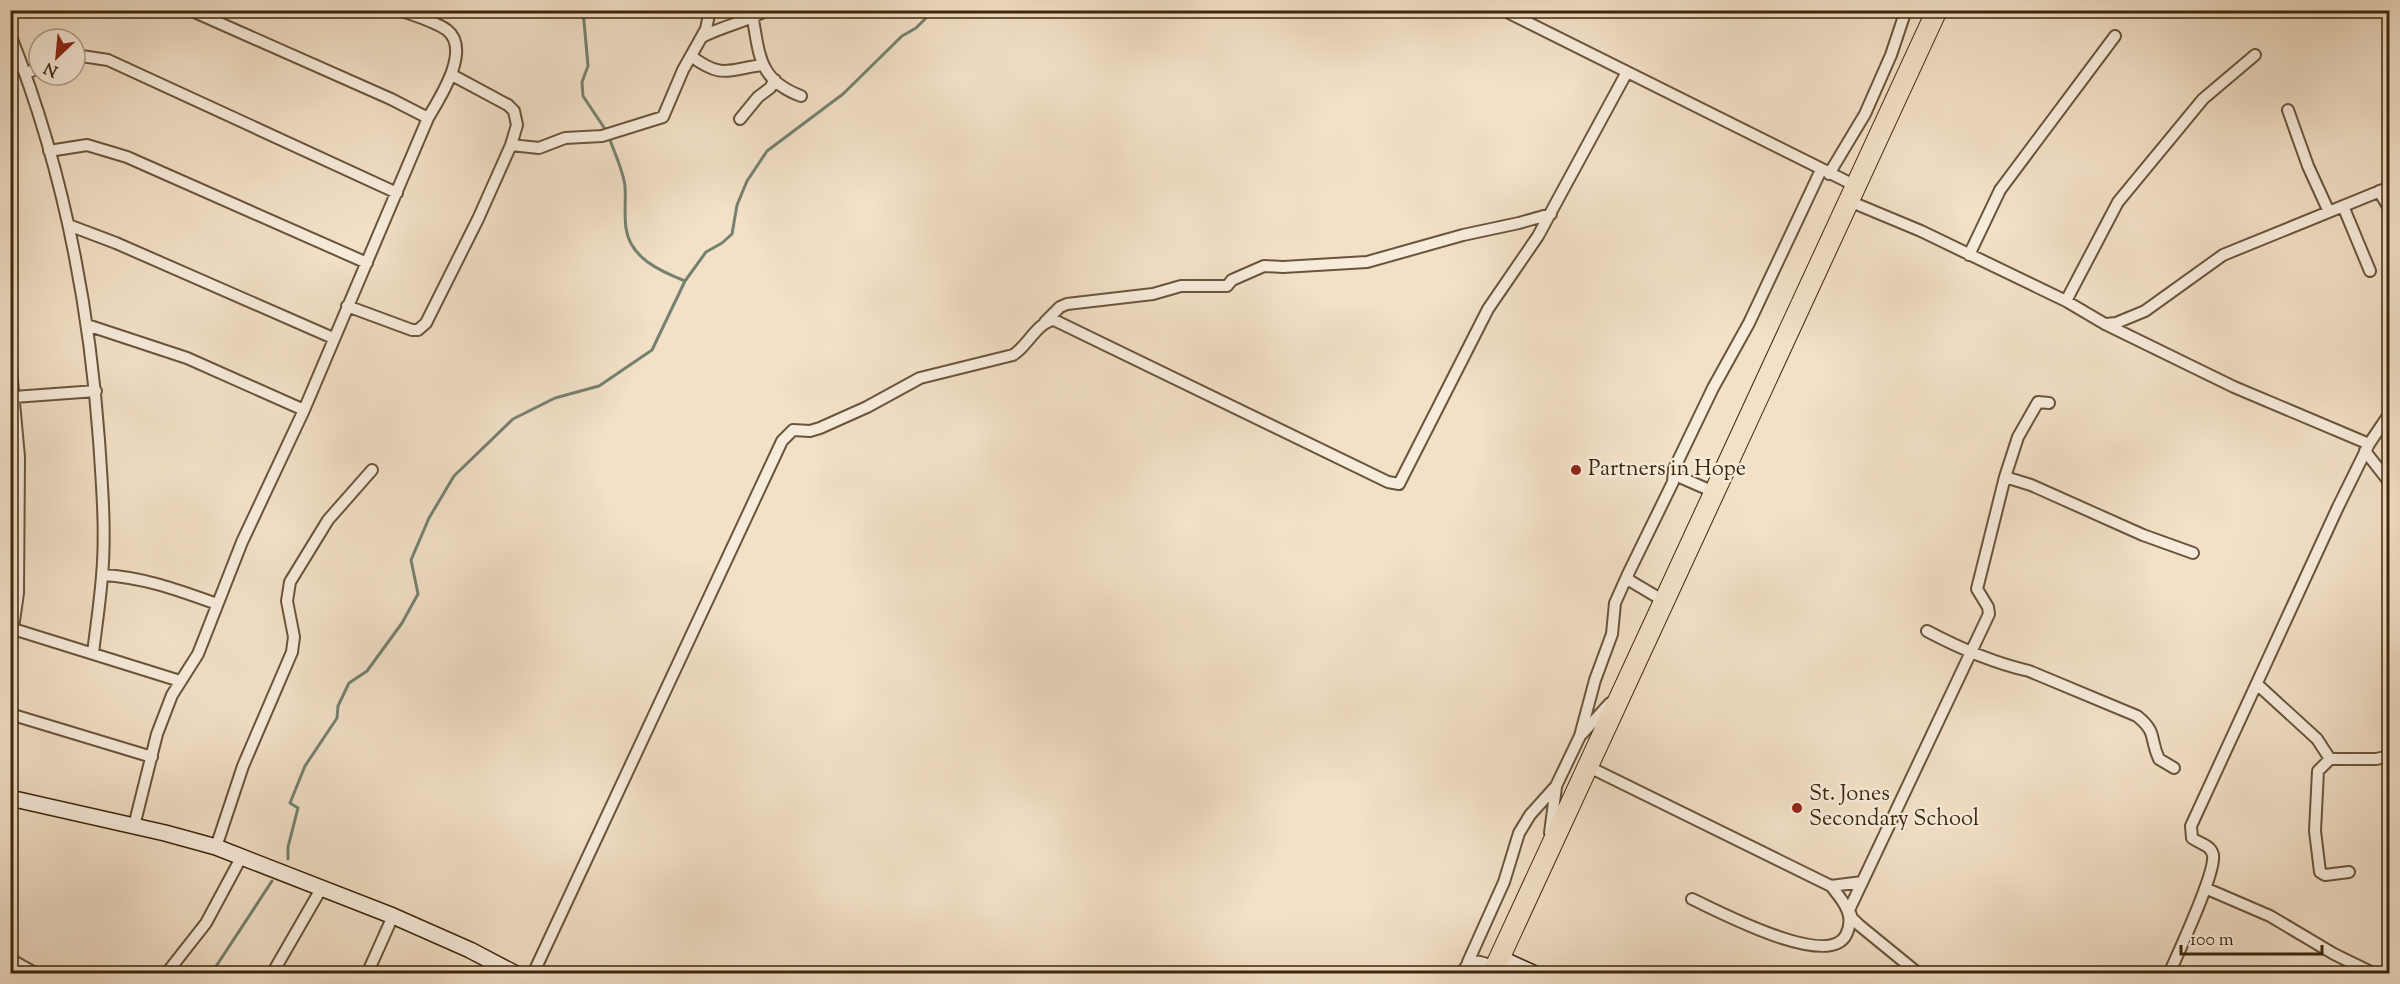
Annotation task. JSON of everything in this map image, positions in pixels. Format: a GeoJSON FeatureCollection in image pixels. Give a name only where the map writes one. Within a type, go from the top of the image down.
{"type":"FeatureCollection","features":[{"type":"Feature","properties":{"kind":"highway"},"geometry":{"type":"LineString","coordinates":[[1496,966],[1937,10]]}},
{"type":"Feature","properties":{"kind":"street"},"geometry":{"type":"LineString","coordinates":[[190,10],[391,99],[428,118]]}},
{"type":"Feature","properties":{"kind":"street"},"geometry":{"type":"LineString","coordinates":[[134,826],[157,734],[180,681],[198,654],[242,542],[304,410],[428,118],[452,75],[456,43],[453,36],[438,25],[400,10]]}},
{"type":"Feature","properties":{"kind":"street"},"geometry":{"type":"LineString","coordinates":[[511,145],[539,148],[556,140],[602,136],[659,120],[667,113],[691,56],[709,21],[710,10]]}},
{"type":"Feature","properties":{"kind":"street"},"geometry":{"type":"LineString","coordinates":[[702,37],[767,10]]}},
{"type":"Feature","properties":{"kind":"street"},"geometry":{"type":"LineString","coordinates":[[1503,10],[1825,172],[1852,193],[1970,255],[2066,301],[2104,324],[2234,387],[2367,447],[2390,483]]}},
{"type":"Feature","properties":{"kind":"street"},"geometry":{"type":"LineString","coordinates":[[1462,974],[1504,882],[1524,824],[1556,786],[1580,736],[1595,680],[1612,634],[1616,603],[1675,475],[1674,469],[1713,388],[1749,323],[1825,172],[1866,114],[1891,55],[1906,10]]}},
{"type":"Feature","properties":{"kind":"street"},"geometry":{"type":"LineString","coordinates":[[752,15],[758,55],[763,65],[775,80],[790,92],[801,96]]}},
{"type":"Feature","properties":{"kind":"street"},"geometry":{"type":"LineString","coordinates":[[10,34],[26,73],[71,226],[96,391],[103,492],[102,575],[93,653]]}},
{"type":"Feature","properties":{"kind":"street"},"geometry":{"type":"LineString","coordinates":[[1970,255],[1989,209],[2010,175],[2115,36]]}},
{"type":"Feature","properties":{"kind":"street"},"geometry":{"type":"LineString","coordinates":[[2066,301],[2118,202],[2203,99],[2255,55]]}},
{"type":"Feature","properties":{"kind":"street"},"geometry":{"type":"LineString","coordinates":[[691,56],[713,70],[723,73],[763,65]]}},
{"type":"Feature","properties":{"kind":"street"},"geometry":{"type":"LineString","coordinates":[[87,57],[108,60],[397,193]]}},
{"type":"Feature","properties":{"kind":"street"},"geometry":{"type":"LineString","coordinates":[[1045,322],[1054,320],[1388,482],[1399,484],[1488,309],[1551,214],[1627,72]]}},
{"type":"Feature","properties":{"kind":"street"},"geometry":{"type":"LineString","coordinates":[[347,306],[412,330],[422,327],[478,219],[511,145],[517,125],[514,111],[498,99],[452,75]]}},
{"type":"Feature","properties":{"kind":"street"},"geometry":{"type":"LineString","coordinates":[[740,119],[758,97],[771,88],[775,80]]}},
{"type":"Feature","properties":{"kind":"street"},"geometry":{"type":"LineString","coordinates":[[2288,110],[2308,166],[2329,212]]}},
{"type":"Feature","properties":{"kind":"street"},"geometry":{"type":"LineString","coordinates":[[49,151],[87,146],[127,157],[367,263]]}},
{"type":"Feature","properties":{"kind":"street"},"geometry":{"type":"LineString","coordinates":[[2104,324],[2145,312],[2223,255],[2384,189],[2390,210]]}},
{"type":"Feature","properties":{"kind":"street"},"geometry":{"type":"LineString","coordinates":[[2343,206],[2370,272]]}},
{"type":"Feature","properties":{"kind":"street"},"geometry":{"type":"LineString","coordinates":[[533,974],[777,451],[793,430],[820,428],[867,407],[920,378],[1012,355],[1023,347],[1060,307],[1066,304],[1153,294],[1181,286],[1227,285],[1232,280],[1264,266],[1367,262],[1463,235],[1551,214]]}},
{"type":"Feature","properties":{"kind":"street"},"geometry":{"type":"LineString","coordinates":[[71,226],[116,243],[333,338]]}},
{"type":"Feature","properties":{"kind":"street"},"geometry":{"type":"LineString","coordinates":[[87,325],[187,358],[304,410]]}},
{"type":"Feature","properties":{"kind":"street"},"geometry":{"type":"LineString","coordinates":[[10,359],[18,479],[18,593],[12,628],[180,681]]}},
{"type":"Feature","properties":{"kind":"street"},"geometry":{"type":"LineString","coordinates":[[14,397],[96,391]]}},
{"type":"Feature","properties":{"kind":"street"},"geometry":{"type":"LineString","coordinates":[[1692,899],[1752,927],[1807,946],[1820,948],[1840,944],[1849,928],[1849,910],[1989,614],[1988,607],[1977,589],[2006,477],[2018,437],[2038,402],[2049,403]]}},
{"type":"Feature","properties":{"kind":"street"},"geometry":{"type":"LineString","coordinates":[[2169,974],[2205,888],[2213,854],[2205,844],[2192,838],[2192,826],[2367,447],[2390,413]]}},
{"type":"Feature","properties":{"kind":"street"},"geometry":{"type":"LineString","coordinates":[[216,847],[243,766],[292,652],[294,637],[287,601],[290,582],[328,519],[372,470]]}},
{"type":"Feature","properties":{"kind":"street"},"geometry":{"type":"LineString","coordinates":[[1675,475],[1714,492]]}},
{"type":"Feature","properties":{"kind":"street"},"geometry":{"type":"LineString","coordinates":[[2006,477],[2031,485],[2143,535],[2193,553]]}},
{"type":"Feature","properties":{"kind":"street"},"geometry":{"type":"LineString","coordinates":[[1628,574],[1628,579],[1664,601]]}},
{"type":"Feature","properties":{"kind":"street"},"geometry":{"type":"LineString","coordinates":[[102,575],[148,580],[216,604]]}},
{"type":"Feature","properties":{"kind":"street"},"geometry":{"type":"LineString","coordinates":[[1927,631],[1973,652],[2030,671],[2137,716],[2154,736],[2159,759],[2174,768]]}},
{"type":"Feature","properties":{"kind":"street"},"geometry":{"type":"LineString","coordinates":[[1580,736],[1601,715],[1627,680]]}},
{"type":"Feature","properties":{"kind":"street"},"geometry":{"type":"LineString","coordinates":[[2258,685],[2317,739],[2330,759]]}},
{"type":"Feature","properties":{"kind":"street"},"geometry":{"type":"LineString","coordinates":[[10,714],[152,757]]}},
{"type":"Feature","properties":{"kind":"street"},"geometry":{"type":"LineString","coordinates":[[2349,872],[2325,875],[2320,872],[2315,831],[2318,771],[2330,759],[2376,759],[2390,756]]}},
{"type":"Feature","properties":{"kind":"street"},"geometry":{"type":"LineString","coordinates":[[1587,766],[1831,886],[1849,910],[1852,918],[1918,974]]}},
{"type":"Feature","properties":{"kind":"street"},"geometry":{"type":"LineString","coordinates":[[1542,866],[1551,827],[1556,786]]}},
{"type":"Feature","properties":{"kind":"street"},"geometry":{"type":"LineString","coordinates":[[10,798],[134,826],[242,856],[321,889],[393,915],[516,974]]}},
{"type":"Feature","properties":{"kind":"street"},"geometry":{"type":"LineString","coordinates":[[166,974],[206,923],[242,856]]}},
{"type":"Feature","properties":{"kind":"street"},"geometry":{"type":"LineString","coordinates":[[1831,886],[1863,882]]}},
{"type":"Feature","properties":{"kind":"street"},"geometry":{"type":"LineString","coordinates":[[2205,888],[2270,916],[2334,954],[2375,974]]}},
{"type":"Feature","properties":{"kind":"street"},"geometry":{"type":"LineString","coordinates":[[272,974],[321,889]]}},
{"type":"Feature","properties":{"kind":"street"},"geometry":{"type":"LineString","coordinates":[[368,974],[393,915]]}},
{"type":"Feature","properties":{"kind":"street"},"geometry":{"type":"LineString","coordinates":[[10,959],[37,974]]}},
{"type":"Feature","properties":{"kind":"street"},"geometry":{"type":"LineString","coordinates":[[1468,963],[1479,960],[1535,974]]}},
{"type":"Feature","properties":{"kind":"waterway"},"geometry":{"type":"LineString","coordinates":[[583,10],[588,66],[582,82],[583,96],[607,132]]}},
{"type":"Feature","properties":{"kind":"waterway"},"geometry":{"type":"LineString","coordinates":[[288,859],[288,847],[298,808],[290,803],[305,766],[337,718],[338,706],[349,683],[367,671],[402,623],[418,594],[411,560],[429,518],[454,476],[513,419],[555,398],[599,386],[652,350],[685,281],[706,252],[732,234],[737,205],[747,181],[767,151],[843,94],[902,36],[916,28],[934,10]]}},
{"type":"Feature","properties":{"kind":"waterway"},"geometry":{"type":"LineString","coordinates":[[609,137],[624,180],[626,228],[633,248],[656,268],[685,281]]}},
{"type":"Feature","properties":{"kind":"waterway"},"geometry":{"type":"LineString","coordinates":[[211,974],[272,881]]}},
{"type":"Feature","properties":{"kind":"place","name":"Partners in Hope"},"geometry":{"type":"Point","coordinates":[1576,470]}},
{"type":"Feature","properties":{"kind":"place","name":"St. Jones Secondary School"},"geometry":{"type":"Point","coordinates":[1797,808]}}]}
